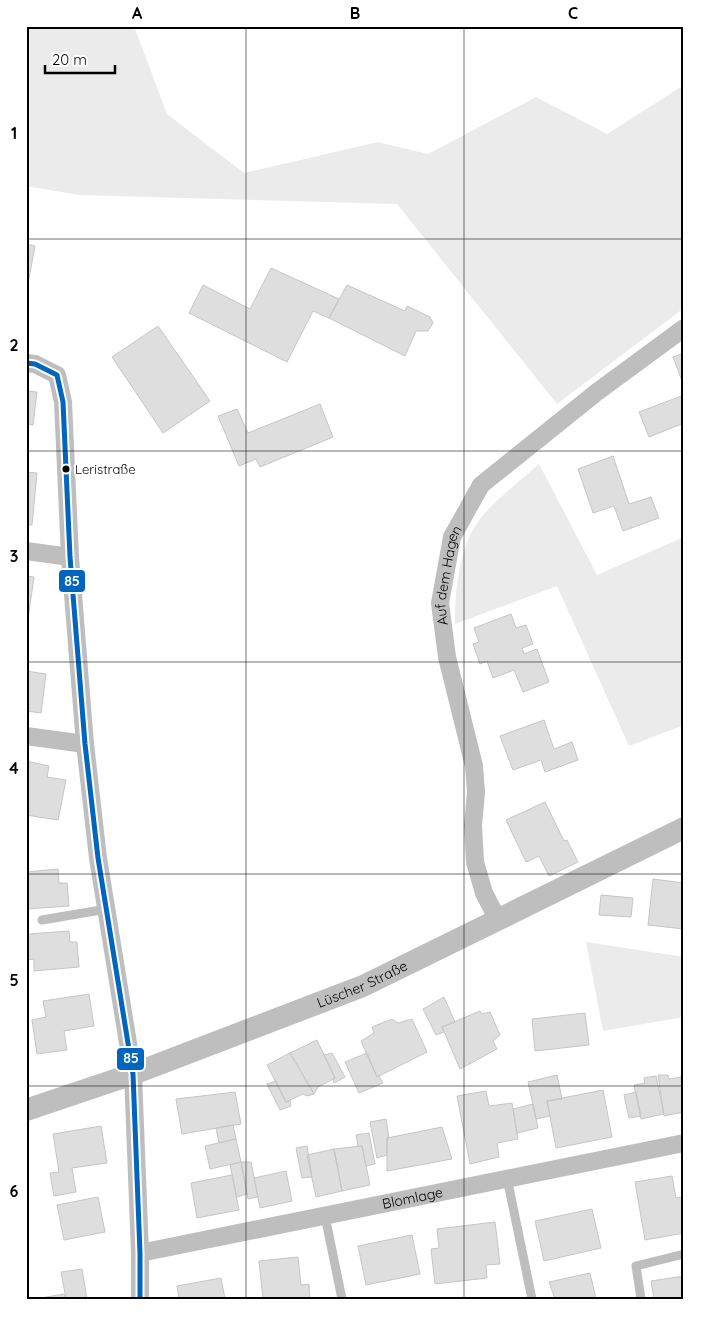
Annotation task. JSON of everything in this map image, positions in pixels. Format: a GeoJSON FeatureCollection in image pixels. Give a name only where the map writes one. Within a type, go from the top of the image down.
{"type":"FeatureCollection","features":[{"type":"Feature","properties":{"kind":"street","name":"Auf dem Hagen"},"geometry":{"type":"LineString","coordinates":[[498,920],[484,893],[476,862],[473,825],[476,792],[474,766],[447,657],[440,603],[452,537],[481,485],[598,392],[684,328]]}},
{"type":"Feature","properties":{"kind":"street"},"geometry":{"type":"LineString","coordinates":[[26,363],[35,364],[57,375],[63,402],[70,557],[85,744],[98,858],[133,1074],[140,1299]]}},
{"type":"Feature","properties":{"kind":"street"},"geometry":{"type":"LineString","coordinates":[[26,551],[70,557]]}},
{"type":"Feature","properties":{"kind":"street"},"geometry":{"type":"LineString","coordinates":[[26,736],[85,744]]}},
{"type":"Feature","properties":{"kind":"street","name":"Lüscher Straße"},"geometry":{"type":"LineString","coordinates":[[26,1110],[133,1074],[363,986],[684,828]]}},
{"type":"Feature","properties":{"kind":"street","name":"Blomlage"},"geometry":{"type":"LineString","coordinates":[[140,1253],[684,1142]]}},
{"type":"Feature","properties":{"kind":"lane"},"geometry":{"type":"LineString","coordinates":[[42,920],[107,909]]}},
{"type":"Feature","properties":{"kind":"lane"},"geometry":{"type":"LineString","coordinates":[[507,1178],[532,1299]]}},
{"type":"Feature","properties":{"kind":"lane"},"geometry":{"type":"LineString","coordinates":[[325,1216],[342,1299]]}},
{"type":"Feature","properties":{"kind":"lane"},"geometry":{"type":"LineString","coordinates":[[641,1299],[636,1266],[684,1254]]}},
{"type":"Feature","properties":{"kind":"shaded area"},"geometry":{"type":"Polygon","coordinates":[[[26,26],[134,26],[167,114],[244,173],[378,142],[428,154],[536,97],[607,134],[684,85],[684,308],[557,404],[397,204],[79,195],[26,186],[26,26]]]}},
{"type":"Feature","properties":{"kind":"shaded area"},"geometry":{"type":"Polygon","coordinates":[[[539,464],[597,575],[684,537],[684,725],[629,746],[557,586],[455,624],[460,566],[469,538],[484,514],[539,464]]]}},
{"type":"Feature","properties":{"kind":"shaded area"},"geometry":{"type":"Polygon","coordinates":[[[586,942],[684,957],[684,1017],[603,1031],[586,942]]]}},
{"type":"Feature","properties":{"kind":"building"},"geometry":{"type":"Polygon","coordinates":[[[26,244],[35,246],[26,294],[26,244]]]}},
{"type":"Feature","properties":{"kind":"building"},"geometry":{"type":"Polygon","coordinates":[[[271,268],[339,299],[329,318],[313,311],[287,362],[189,313],[203,285],[250,309],[271,268]]]}},
{"type":"Feature","properties":{"kind":"building"},"geometry":{"type":"Polygon","coordinates":[[[347,285],[405,311],[407,306],[430,317],[433,323],[428,331],[416,331],[405,356],[329,318],[347,285]]]}},
{"type":"Feature","properties":{"kind":"building"},"geometry":{"type":"Polygon","coordinates":[[[158,326],[210,401],[163,433],[112,357],[158,326]]]}},
{"type":"Feature","properties":{"kind":"building"},"geometry":{"type":"Polygon","coordinates":[[[684,353],[684,386],[673,357],[684,353]]]}},
{"type":"Feature","properties":{"kind":"building"},"geometry":{"type":"Polygon","coordinates":[[[26,391],[37,392],[33,425],[26,424],[26,391]]]}},
{"type":"Feature","properties":{"kind":"building"},"geometry":{"type":"Polygon","coordinates":[[[684,395],[684,413],[682,414],[684,423],[649,437],[639,412],[684,395]]]}},
{"type":"Feature","properties":{"kind":"building"},"geometry":{"type":"Polygon","coordinates":[[[320,404],[333,437],[260,467],[256,459],[239,466],[218,416],[237,409],[248,433],[320,404]]]}},
{"type":"Feature","properties":{"kind":"building"},"geometry":{"type":"Polygon","coordinates":[[[613,456],[629,504],[651,497],[659,518],[623,531],[614,506],[593,513],[578,469],[613,456]]]}},
{"type":"Feature","properties":{"kind":"building"},"geometry":{"type":"Polygon","coordinates":[[[26,472],[37,473],[32,525],[26,525],[26,472]]]}},
{"type":"Feature","properties":{"kind":"building"},"geometry":{"type":"Polygon","coordinates":[[[26,576],[34,577],[28,619],[26,619],[26,576]]]}},
{"type":"Feature","properties":{"kind":"building"},"geometry":{"type":"Polygon","coordinates":[[[511,614],[516,628],[526,625],[533,644],[522,648],[524,654],[537,649],[549,682],[523,692],[514,670],[493,678],[487,661],[480,664],[473,644],[479,642],[474,628],[511,614]]]}},
{"type":"Feature","properties":{"kind":"building"},"geometry":{"type":"Polygon","coordinates":[[[26,671],[46,674],[41,713],[26,711],[26,671]]]}},
{"type":"Feature","properties":{"kind":"building"},"geometry":{"type":"Polygon","coordinates":[[[544,720],[554,749],[572,742],[578,760],[545,772],[541,760],[513,770],[500,736],[544,720]]]}},
{"type":"Feature","properties":{"kind":"building"},"geometry":{"type":"Polygon","coordinates":[[[26,761],[49,766],[47,777],[66,780],[58,820],[26,815],[26,761]]]}},
{"type":"Feature","properties":{"kind":"building"},"geometry":{"type":"Polygon","coordinates":[[[545,802],[564,841],[567,840],[578,862],[549,876],[539,856],[526,862],[506,820],[545,802]]]}},
{"type":"Feature","properties":{"kind":"building"},"geometry":{"type":"Polygon","coordinates":[[[58,869],[59,883],[67,883],[69,906],[26,909],[26,872],[58,869]]]}},
{"type":"Feature","properties":{"kind":"building"},"geometry":{"type":"Polygon","coordinates":[[[653,879],[684,883],[684,929],[648,925],[653,879]]]}},
{"type":"Feature","properties":{"kind":"building"},"geometry":{"type":"Polygon","coordinates":[[[601,895],[633,898],[631,917],[599,915],[601,895]]]}},
{"type":"Feature","properties":{"kind":"building"},"geometry":{"type":"Polygon","coordinates":[[[69,931],[70,942],[77,942],[79,967],[34,971],[34,959],[26,960],[28,934],[69,931]]]}},
{"type":"Feature","properties":{"kind":"building"},"geometry":{"type":"Polygon","coordinates":[[[89,994],[94,1026],[64,1031],[67,1050],[37,1054],[32,1020],[46,1017],[43,1001],[89,994]]]}},
{"type":"Feature","properties":{"kind":"building"},"geometry":{"type":"Polygon","coordinates":[[[444,997],[455,1022],[442,1027],[444,1032],[436,1035],[423,1009],[444,997]]]}},
{"type":"Feature","properties":{"kind":"building"},"geometry":{"type":"Polygon","coordinates":[[[480,1011],[482,1014],[490,1012],[500,1035],[493,1041],[497,1049],[460,1069],[442,1027],[480,1011]]]}},
{"type":"Feature","properties":{"kind":"building"},"geometry":{"type":"Polygon","coordinates":[[[585,1013],[589,1045],[535,1051],[532,1019],[585,1013]]]}},
{"type":"Feature","properties":{"kind":"building"},"geometry":{"type":"Polygon","coordinates":[[[392,1019],[398,1023],[412,1019],[427,1052],[377,1077],[361,1041],[374,1033],[372,1027],[392,1019]]]}},
{"type":"Feature","properties":{"kind":"building"},"geometry":{"type":"Polygon","coordinates":[[[317,1040],[335,1078],[318,1087],[314,1094],[290,1053],[317,1040]]]}},
{"type":"Feature","properties":{"kind":"building"},"geometry":{"type":"Polygon","coordinates":[[[290,1053],[314,1094],[307,1096],[303,1094],[286,1102],[267,1065],[290,1053]]]}},
{"type":"Feature","properties":{"kind":"building"},"geometry":{"type":"Polygon","coordinates":[[[332,1053],[345,1077],[334,1083],[333,1079],[335,1078],[324,1055],[332,1053]]]}},
{"type":"Feature","properties":{"kind":"building"},"geometry":{"type":"Polygon","coordinates":[[[367,1053],[377,1077],[379,1076],[383,1083],[359,1093],[345,1062],[367,1053]]]}},
{"type":"Feature","properties":{"kind":"building"},"geometry":{"type":"Polygon","coordinates":[[[557,1075],[562,1099],[547,1101],[550,1116],[536,1119],[528,1082],[557,1075]]]}},
{"type":"Feature","properties":{"kind":"building"},"geometry":{"type":"Polygon","coordinates":[[[658,1075],[668,1075],[669,1079],[681,1077],[684,1112],[664,1116],[658,1075]]]}},
{"type":"Feature","properties":{"kind":"building"},"geometry":{"type":"Polygon","coordinates":[[[656,1076],[664,1114],[641,1119],[634,1085],[645,1083],[644,1078],[656,1076]]]}},
{"type":"Feature","properties":{"kind":"building"},"geometry":{"type":"Polygon","coordinates":[[[276,1081],[286,1102],[290,1100],[291,1106],[280,1110],[267,1084],[276,1081]]]}},
{"type":"Feature","properties":{"kind":"building"},"geometry":{"type":"Polygon","coordinates":[[[603,1090],[612,1137],[556,1148],[547,1101],[603,1090]]]}},
{"type":"Feature","properties":{"kind":"building"},"geometry":{"type":"Polygon","coordinates":[[[486,1091],[489,1106],[512,1103],[518,1139],[497,1143],[499,1157],[470,1164],[457,1096],[486,1091]]]}},
{"type":"Feature","properties":{"kind":"building"},"geometry":{"type":"Polygon","coordinates":[[[235,1092],[241,1124],[182,1134],[176,1099],[235,1092]]]}},
{"type":"Feature","properties":{"kind":"building"},"geometry":{"type":"Polygon","coordinates":[[[636,1092],[641,1116],[629,1118],[624,1095],[636,1092]]]}},
{"type":"Feature","properties":{"kind":"building"},"geometry":{"type":"Polygon","coordinates":[[[533,1104],[538,1128],[517,1133],[513,1109],[533,1104]]]}},
{"type":"Feature","properties":{"kind":"building"},"geometry":{"type":"Polygon","coordinates":[[[386,1119],[389,1138],[387,1138],[387,1155],[377,1158],[370,1122],[386,1119]]]}},
{"type":"Feature","properties":{"kind":"building"},"geometry":{"type":"Polygon","coordinates":[[[233,1125],[236,1139],[219,1143],[216,1128],[233,1125]]]}},
{"type":"Feature","properties":{"kind":"building"},"geometry":{"type":"Polygon","coordinates":[[[101,1126],[107,1163],[72,1168],[76,1192],[54,1196],[50,1173],[59,1172],[53,1134],[101,1126]]]}},
{"type":"Feature","properties":{"kind":"building"},"geometry":{"type":"Polygon","coordinates":[[[442,1127],[452,1159],[387,1171],[387,1138],[442,1127]]]}},
{"type":"Feature","properties":{"kind":"building"},"geometry":{"type":"Polygon","coordinates":[[[369,1133],[375,1164],[366,1166],[362,1146],[358,1146],[356,1135],[369,1133]]]}},
{"type":"Feature","properties":{"kind":"building"},"geometry":{"type":"Polygon","coordinates":[[[236,1139],[241,1162],[210,1169],[205,1146],[236,1139]]]}},
{"type":"Feature","properties":{"kind":"building"},"geometry":{"type":"Polygon","coordinates":[[[307,1146],[312,1177],[302,1178],[296,1148],[307,1146]]]}},
{"type":"Feature","properties":{"kind":"building"},"geometry":{"type":"Polygon","coordinates":[[[362,1146],[370,1185],[342,1191],[334,1149],[362,1146]]]}},
{"type":"Feature","properties":{"kind":"building"},"geometry":{"type":"Polygon","coordinates":[[[334,1149],[342,1191],[316,1197],[307,1155],[334,1149]]]}},
{"type":"Feature","properties":{"kind":"building"},"geometry":{"type":"Polygon","coordinates":[[[241,1162],[247,1194],[237,1197],[230,1165],[241,1162]]]}},
{"type":"Feature","properties":{"kind":"building"},"geometry":{"type":"Polygon","coordinates":[[[241,1162],[251,1162],[258,1197],[248,1199],[241,1162]]]}},
{"type":"Feature","properties":{"kind":"building"},"geometry":{"type":"Polygon","coordinates":[[[286,1171],[292,1201],[260,1208],[254,1178],[286,1171]]]}},
{"type":"Feature","properties":{"kind":"building"},"geometry":{"type":"Polygon","coordinates":[[[232,1175],[239,1210],[197,1218],[191,1183],[232,1175]]]}},
{"type":"Feature","properties":{"kind":"building"},"geometry":{"type":"Polygon","coordinates":[[[672,1176],[676,1198],[684,1197],[684,1233],[645,1240],[635,1182],[672,1176]]]}},
{"type":"Feature","properties":{"kind":"building"},"geometry":{"type":"Polygon","coordinates":[[[98,1197],[105,1232],[64,1240],[57,1205],[98,1197]]]}},
{"type":"Feature","properties":{"kind":"building"},"geometry":{"type":"Polygon","coordinates":[[[592,1209],[601,1248],[544,1261],[535,1221],[592,1209]]]}},
{"type":"Feature","properties":{"kind":"building"},"geometry":{"type":"Polygon","coordinates":[[[495,1222],[500,1264],[486,1265],[487,1278],[435,1284],[431,1249],[439,1248],[437,1229],[495,1222]]]}},
{"type":"Feature","properties":{"kind":"building"},"geometry":{"type":"Polygon","coordinates":[[[412,1235],[420,1274],[366,1285],[358,1246],[412,1235]]]}},
{"type":"Feature","properties":{"kind":"building"},"geometry":{"type":"Polygon","coordinates":[[[298,1257],[301,1285],[309,1284],[310,1299],[263,1299],[259,1261],[298,1257]]]}},
{"type":"Feature","properties":{"kind":"building"},"geometry":{"type":"Polygon","coordinates":[[[82,1269],[87,1299],[66,1299],[61,1272],[82,1269]]]}},
{"type":"Feature","properties":{"kind":"building"},"geometry":{"type":"Polygon","coordinates":[[[590,1273],[596,1299],[555,1299],[549,1282],[590,1273]]]}},
{"type":"Feature","properties":{"kind":"building"},"geometry":{"type":"Polygon","coordinates":[[[684,1276],[684,1299],[654,1299],[651,1281],[684,1276]]]}},
{"type":"Feature","properties":{"kind":"building"},"geometry":{"type":"Polygon","coordinates":[[[221,1278],[225,1299],[179,1299],[177,1286],[221,1278]]]}},
{"type":"Feature","properties":{"kind":"building"},"geometry":{"type":"Polygon","coordinates":[[[64,1294],[65,1298],[35,1299],[64,1294]]]}},
{"type":"Feature","properties":{"kind":"transit line","name":"85"},"geometry":{"type":"LineString","coordinates":[[26,363],[35,364],[57,375],[63,402],[70,557],[85,744],[98,858],[133,1074],[140,1299]]}},
{"type":"Feature","properties":{"kind":"place","name":"Leristraße"},"geometry":{"type":"Point","coordinates":[66,469]}}]}
